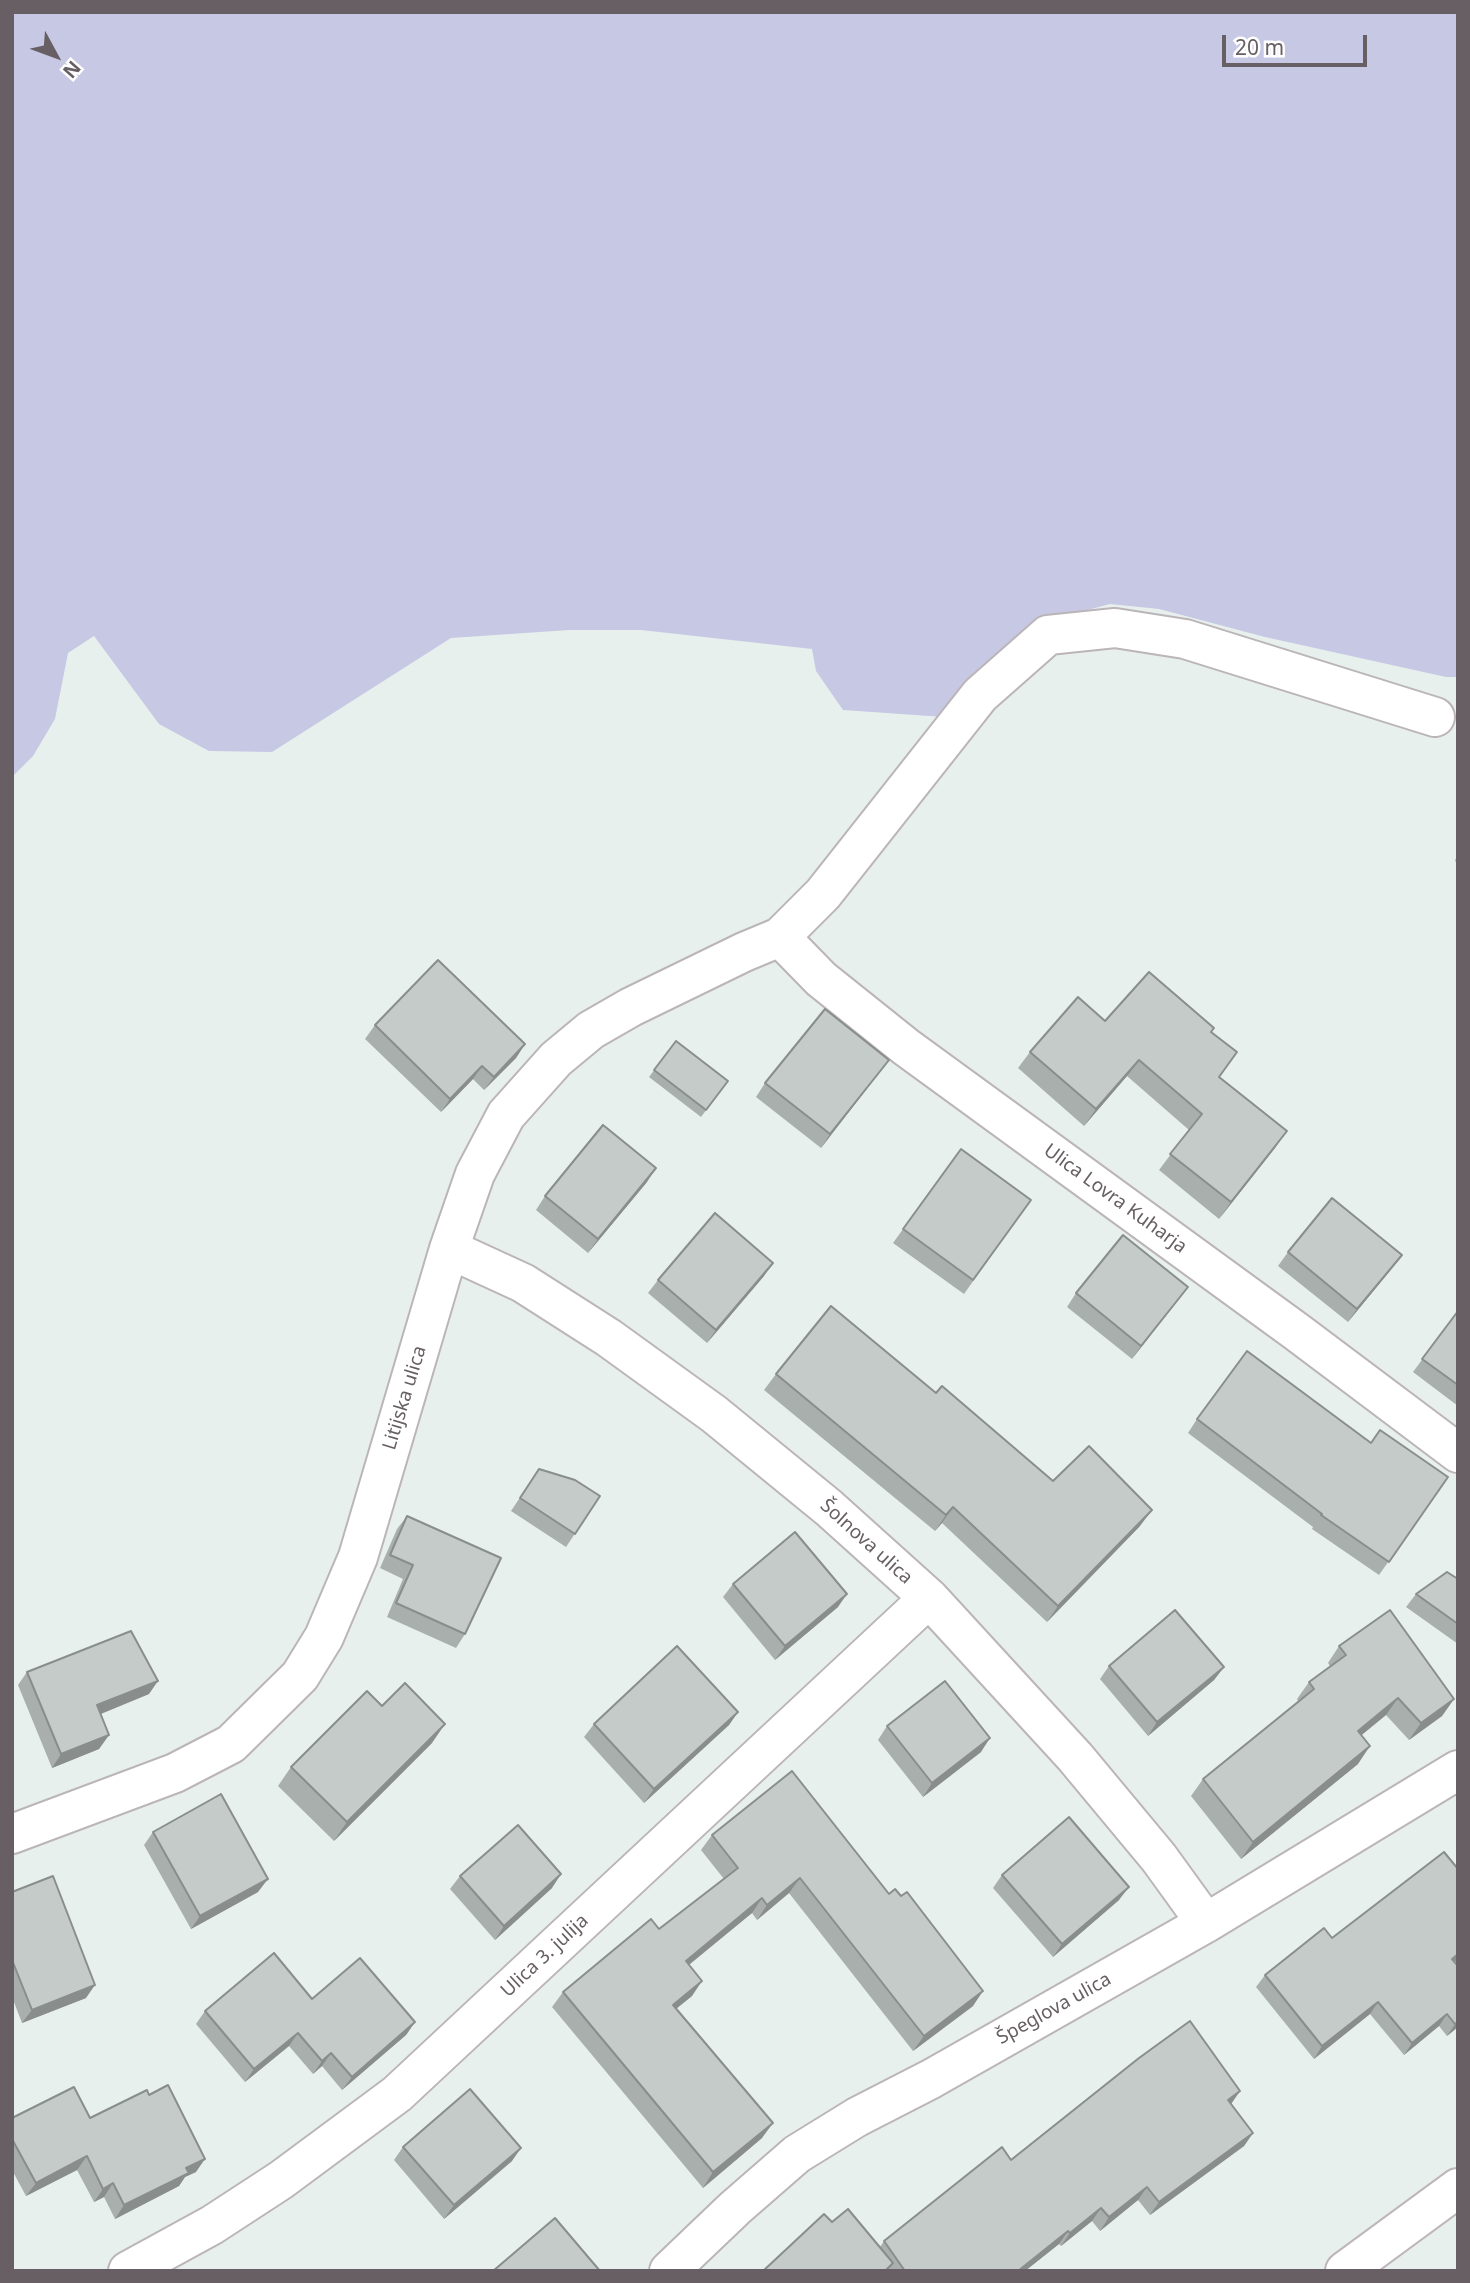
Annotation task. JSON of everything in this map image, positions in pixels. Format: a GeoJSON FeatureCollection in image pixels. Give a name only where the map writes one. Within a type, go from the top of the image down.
{"type":"FeatureCollection","features":[{"type":"Feature","properties":{"kind":"street"},"geometry":{"type":"LineString","coordinates":[[780,937],[823,894],[980,695],[1048,635],[1115,628],[1185,639],[1435,717]]}},
{"type":"Feature","properties":{"kind":"street","name":"Litijska ulica"},"geometry":{"type":"LineString","coordinates":[[12,1835],[174,1773],[231,1744],[300,1676],[324,1637],[358,1558],[449,1249],[475,1174],[506,1115],[556,1059],[592,1030],[631,1007],[780,937]]}},
{"type":"Feature","properties":{"kind":"street","name":"Ulica Lovra Kuharja"},"geometry":{"type":"LineString","coordinates":[[780,937],[821,979],[906,1047],[1458,1453]]}},
{"type":"Feature","properties":{"kind":"street","name":"Šolnova ulica"},"geometry":{"type":"LineString","coordinates":[[449,1249],[523,1283],[609,1338],[682,1391],[829,1508],[929,1598],[1075,1757],[1159,1858],[1206,1923]]}},
{"type":"Feature","properties":{"kind":"street","name":"Ulica 3. julija"},"geometry":{"type":"LineString","coordinates":[[128,2271],[212,2225],[281,2180],[397,2094],[929,1598]]}},
{"type":"Feature","properties":{"kind":"street","name":"Špeglova ulica"},"geometry":{"type":"LineString","coordinates":[[669,2271],[797,2154],[857,2117],[931,2079],[1206,1923],[1458,1770]]}},
{"type":"Feature","properties":{"kind":"street"},"geometry":{"type":"LineString","coordinates":[[1345,2271],[1458,2188]]}},
{"type":"Feature","properties":{"kind":"shaded area"},"geometry":{"type":"Polygon","coordinates":[[[12,12],[1458,12],[1458,677],[1446,677],[1265,637],[1159,609],[1110,604],[1036,624],[944,717],[843,710],[816,671],[812,649],[641,630],[569,630],[451,638],[272,752],[209,751],[159,724],[94,636],[68,653],[55,719],[33,756],[12,777],[12,12]]]}},
{"type":"Feature","properties":{"kind":"building"},"geometry":{"type":"Polygon","coordinates":[[[438,960],[525,1044],[494,1077],[482,1066],[450,1099],[375,1025],[438,960]]]}},
{"type":"Feature","properties":{"kind":"building"},"geometry":{"type":"Polygon","coordinates":[[[1149,972],[1214,1028],[1211,1032],[1237,1052],[1219,1077],[1287,1131],[1231,1202],[1170,1154],[1202,1114],[1139,1060],[1096,1109],[1030,1052],[1078,997],[1105,1021],[1149,972]]]}},
{"type":"Feature","properties":{"kind":"building"},"geometry":{"type":"Polygon","coordinates":[[[825,1009],[889,1060],[830,1134],[765,1083],[825,1009]]]}},
{"type":"Feature","properties":{"kind":"building"},"geometry":{"type":"Polygon","coordinates":[[[676,1041],[728,1081],[706,1110],[654,1070],[676,1041]]]}},
{"type":"Feature","properties":{"kind":"building"},"geometry":{"type":"Polygon","coordinates":[[[603,1125],[656,1168],[598,1239],[545,1196],[603,1125]]]}},
{"type":"Feature","properties":{"kind":"building"},"geometry":{"type":"Polygon","coordinates":[[[961,1149],[1031,1200],[973,1280],[903,1229],[961,1149]]]}},
{"type":"Feature","properties":{"kind":"building"},"geometry":{"type":"Polygon","coordinates":[[[1332,1198],[1402,1255],[1357,1309],[1288,1252],[1332,1198]]]}},
{"type":"Feature","properties":{"kind":"building"},"geometry":{"type":"Polygon","coordinates":[[[715,1213],[773,1263],[716,1330],[658,1280],[715,1213]]]}},
{"type":"Feature","properties":{"kind":"building"},"geometry":{"type":"Polygon","coordinates":[[[1123,1235],[1188,1287],[1141,1346],[1076,1293],[1123,1235]]]}},
{"type":"Feature","properties":{"kind":"building"},"geometry":{"type":"Polygon","coordinates":[[[831,1306],[936,1393],[942,1386],[1053,1481],[1089,1446],[1152,1510],[1058,1606],[953,1507],[946,1515],[776,1374],[831,1306]]]}},
{"type":"Feature","properties":{"kind":"building"},"geometry":{"type":"Polygon","coordinates":[[[1458,1311],[1458,1385],[1422,1359],[1458,1311]]]}},
{"type":"Feature","properties":{"kind":"building"},"geometry":{"type":"Polygon","coordinates":[[[1247,1351],[1371,1443],[1380,1430],[1448,1477],[1389,1562],[1321,1515],[1197,1419],[1247,1351]]]}},
{"type":"Feature","properties":{"kind":"building"},"geometry":{"type":"Polygon","coordinates":[[[539,1469],[575,1480],[600,1496],[575,1534],[520,1498],[539,1469]]]}},
{"type":"Feature","properties":{"kind":"building"},"geometry":{"type":"Polygon","coordinates":[[[407,1516],[501,1558],[465,1634],[396,1603],[413,1565],[390,1555],[407,1516]]]}},
{"type":"Feature","properties":{"kind":"building"},"geometry":{"type":"Polygon","coordinates":[[[795,1532],[847,1594],[785,1646],[733,1584],[795,1532]]]}},
{"type":"Feature","properties":{"kind":"building"},"geometry":{"type":"Polygon","coordinates":[[[1447,1572],[1458,1579],[1458,1624],[1416,1594],[1447,1572]]]}},
{"type":"Feature","properties":{"kind":"building"},"geometry":{"type":"Polygon","coordinates":[[[1175,1610],[1224,1667],[1157,1722],[1109,1666],[1175,1610]]]}},
{"type":"Feature","properties":{"kind":"building"},"geometry":{"type":"Polygon","coordinates":[[[1390,1610],[1454,1699],[1421,1723],[1398,1698],[1358,1731],[1370,1746],[1253,1842],[1203,1779],[1314,1689],[1309,1682],[1346,1655],[1339,1646],[1390,1610]]]}},
{"type":"Feature","properties":{"kind":"building"},"geometry":{"type":"Polygon","coordinates":[[[131,1631],[158,1681],[97,1705],[109,1735],[61,1754],[27,1672],[131,1631]]]}},
{"type":"Feature","properties":{"kind":"building"},"geometry":{"type":"Polygon","coordinates":[[[677,1646],[738,1712],[654,1789],[594,1724],[677,1646]]]}},
{"type":"Feature","properties":{"kind":"building"},"geometry":{"type":"Polygon","coordinates":[[[945,1681],[990,1738],[932,1783],[887,1726],[945,1681]]]}},
{"type":"Feature","properties":{"kind":"building"},"geometry":{"type":"Polygon","coordinates":[[[405,1683],[445,1724],[347,1822],[291,1767],[367,1691],[382,1706],[405,1683]]]}},
{"type":"Feature","properties":{"kind":"building"},"geometry":{"type":"Polygon","coordinates":[[[792,1771],[889,1894],[895,1889],[901,1896],[907,1892],[983,1991],[924,2036],[800,1878],[767,1905],[762,1898],[686,1961],[702,1981],[673,2005],[773,2123],[713,2172],[563,1992],[651,1919],[659,1929],[738,1868],[712,1835],[792,1771]]]}},
{"type":"Feature","properties":{"kind":"building"},"geometry":{"type":"Polygon","coordinates":[[[221,1794],[268,1879],[200,1916],[153,1832],[221,1794]]]}},
{"type":"Feature","properties":{"kind":"building"},"geometry":{"type":"Polygon","coordinates":[[[1069,1817],[1129,1887],[1062,1944],[1002,1875],[1069,1817]]]}},
{"type":"Feature","properties":{"kind":"building"},"geometry":{"type":"Polygon","coordinates":[[[518,1825],[561,1874],[504,1926],[460,1876],[518,1825]]]}},
{"type":"Feature","properties":{"kind":"building"},"geometry":{"type":"Polygon","coordinates":[[[1444,1852],[1458,1869],[1458,1954],[1452,1959],[1458,1966],[1458,2022],[1455,2024],[1447,2014],[1412,2043],[1378,2002],[1322,2046],[1265,1975],[1324,1928],[1332,1938],[1444,1852]]]}},
{"type":"Feature","properties":{"kind":"building"},"geometry":{"type":"Polygon","coordinates":[[[53,1876],[95,1985],[32,2010],[12,1960],[12,1892],[53,1876]]]}},
{"type":"Feature","properties":{"kind":"building"},"geometry":{"type":"Polygon","coordinates":[[[274,1953],[312,1999],[360,1958],[415,2022],[352,2077],[331,2053],[322,2061],[298,2033],[254,2069],[205,2011],[274,1953]]]}},
{"type":"Feature","properties":{"kind":"building"},"geometry":{"type":"Polygon","coordinates":[[[1190,2021],[1240,2091],[1228,2100],[1253,2133],[1159,2202],[1147,2187],[1109,2217],[1101,2208],[1018,2271],[905,2271],[884,2241],[1002,2147],[1011,2160],[1190,2021]]]}},
{"type":"Feature","properties":{"kind":"building"},"geometry":{"type":"Polygon","coordinates":[[[168,2085],[205,2159],[186,2168],[189,2173],[124,2205],[113,2183],[103,2189],[87,2156],[36,2183],[12,2139],[12,2118],[74,2087],[90,2118],[147,2090],[149,2095],[168,2085]]]}},
{"type":"Feature","properties":{"kind":"building"},"geometry":{"type":"Polygon","coordinates":[[[470,2089],[521,2148],[454,2205],[403,2147],[470,2089]]]}},
{"type":"Feature","properties":{"kind":"building"},"geometry":{"type":"Polygon","coordinates":[[[848,2209],[893,2263],[885,2271],[763,2271],[824,2214],[832,2222],[848,2209]]]}},
{"type":"Feature","properties":{"kind":"building"},"geometry":{"type":"Polygon","coordinates":[[[555,2218],[600,2271],[493,2271],[555,2218]]]}}]}
